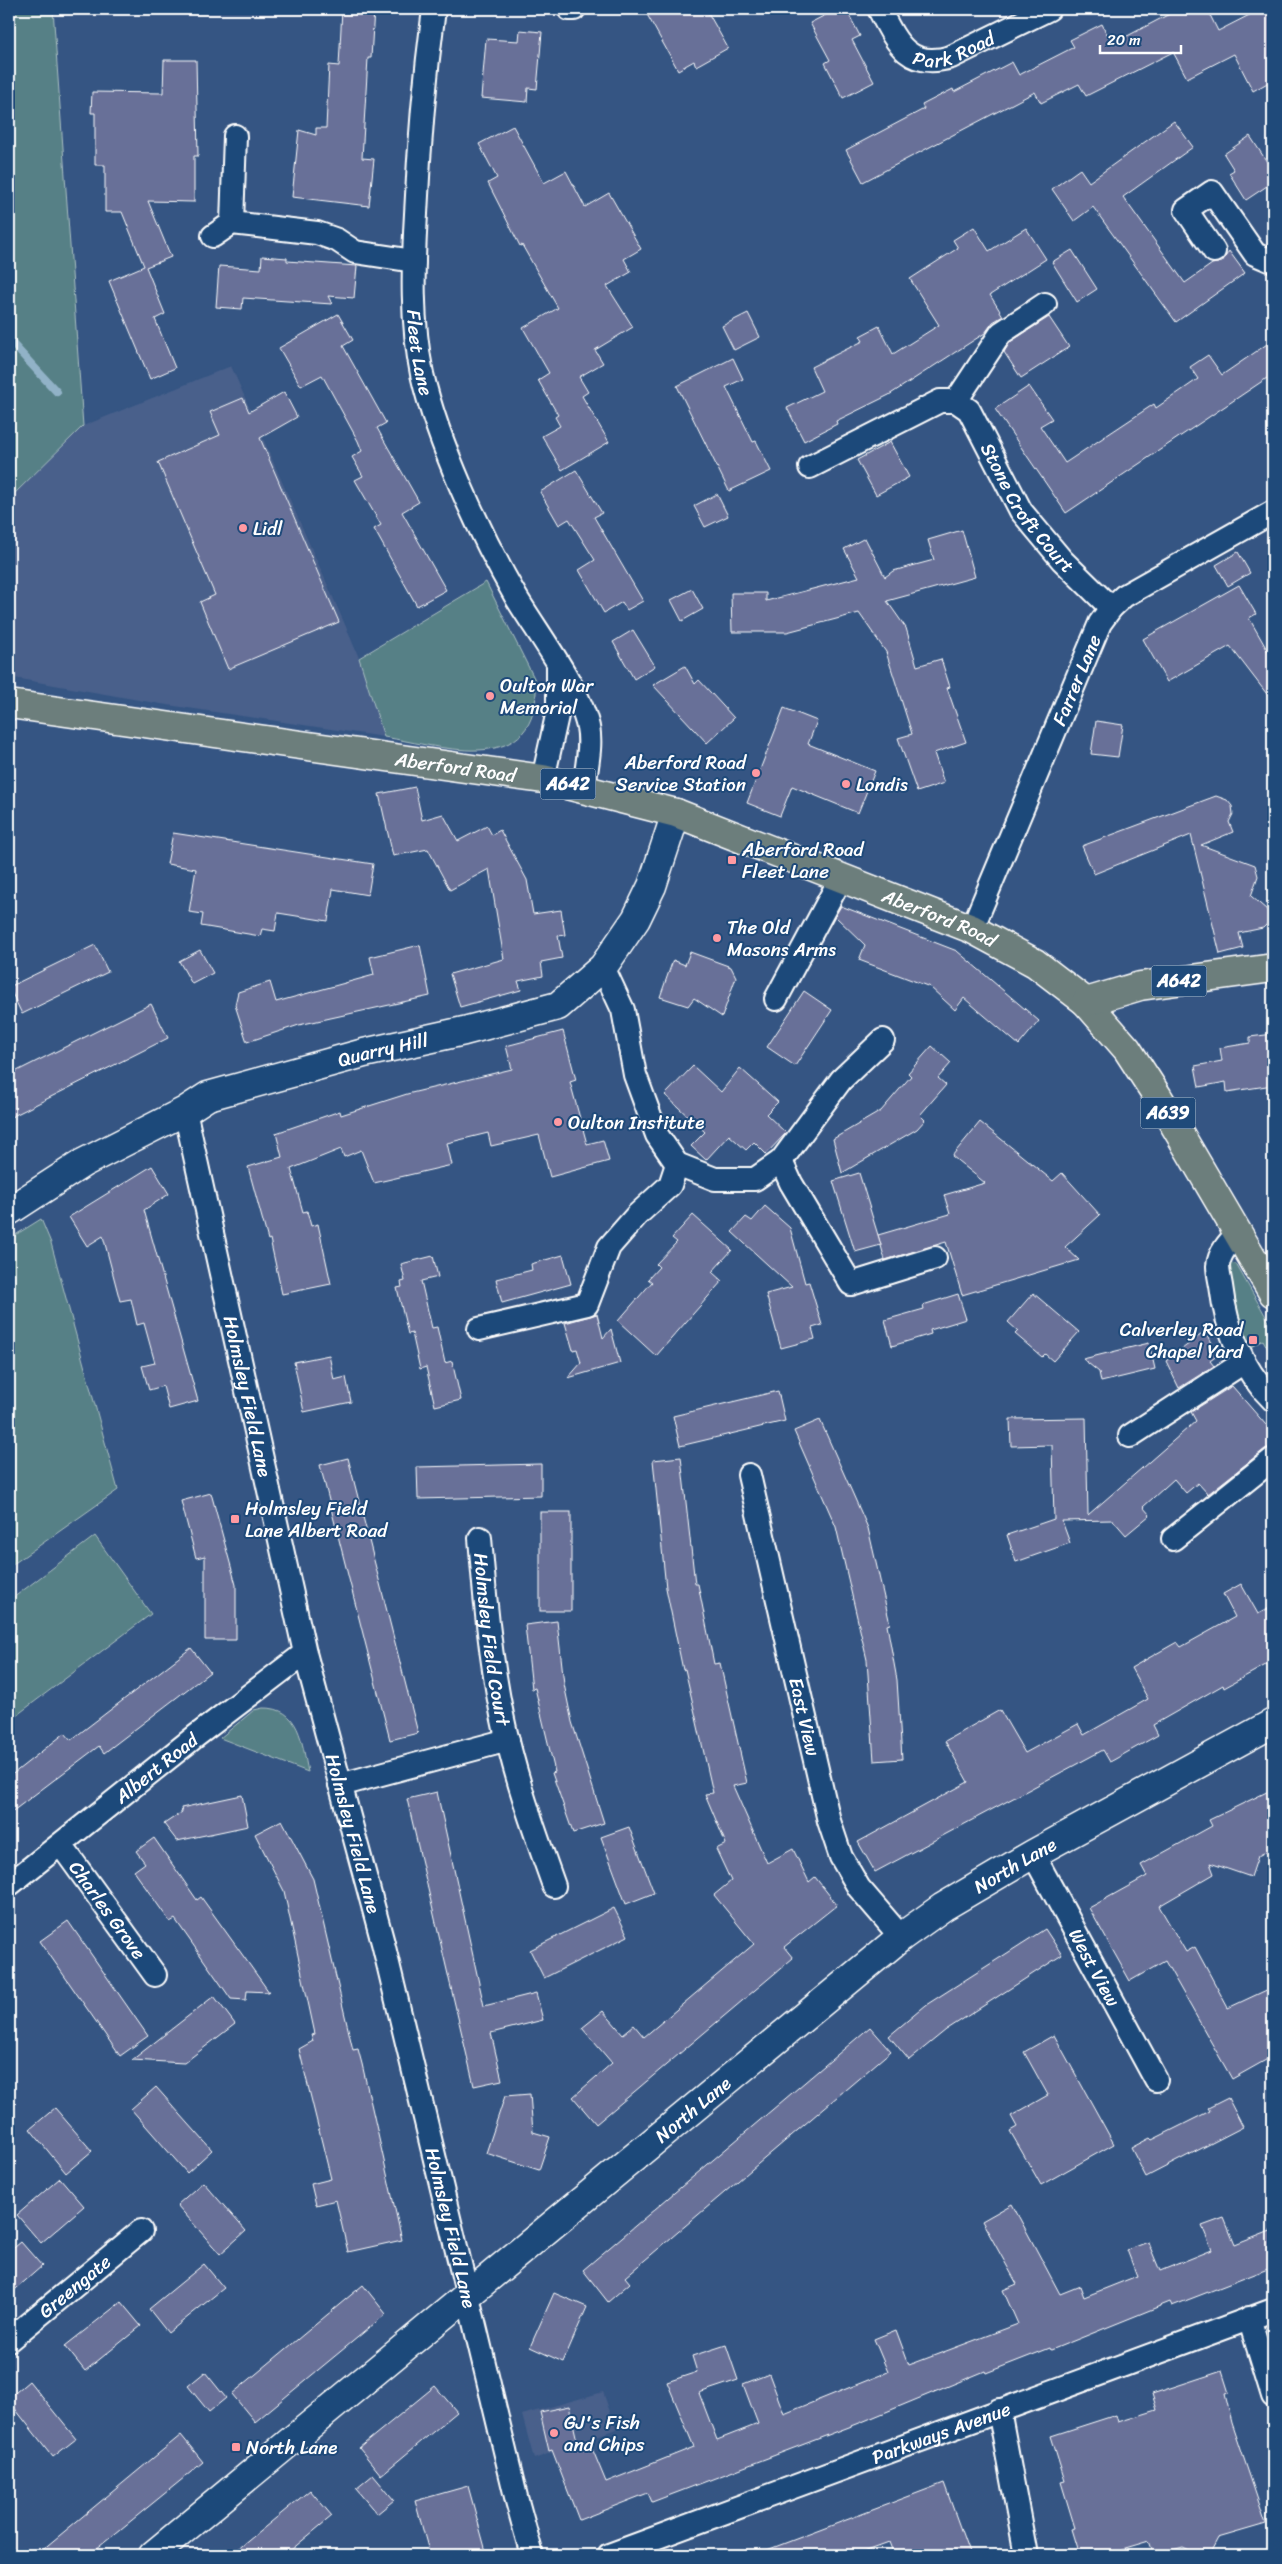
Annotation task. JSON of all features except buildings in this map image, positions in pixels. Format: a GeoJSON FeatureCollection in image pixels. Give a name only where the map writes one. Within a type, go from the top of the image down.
{"type":"FeatureCollection","features":[{"type":"Feature","properties":{"kind":"main road","name":"Aberford Road"},"geometry":{"type":"LineString","coordinates":[[9,704],[543,779],[676,813],[972,929],[1035,963],[1086,1002]]}},
{"type":"Feature","properties":{"kind":"main road","name":"A642"},"geometry":{"type":"LineString","coordinates":[[1086,1002],[1140,986],[1273,968]]}},
{"type":"Feature","properties":{"kind":"main road","name":"A639"},"geometry":{"type":"LineString","coordinates":[[1086,1002],[1127,1049],[1158,1096],[1273,1293]]}},
{"type":"Feature","properties":{"kind":"street","name":"Fleet Lane"},"geometry":{"type":"LineString","coordinates":[[434,9],[423,91],[414,261],[415,324],[422,374],[441,434],[463,489],[503,572],[580,702],[588,727],[588,750],[584,788]]}},
{"type":"Feature","properties":{"kind":"street"},"geometry":{"type":"LineString","coordinates":[[568,9],[574,9]]}},
{"type":"Feature","properties":{"kind":"street","name":"Park Road"},"geometry":{"type":"LineString","coordinates":[[879,9],[894,39],[902,49],[913,57],[926,61],[939,61],[951,57],[1049,9]]}},
{"type":"Feature","properties":{"kind":"street"},"geometry":{"type":"LineString","coordinates":[[232,223],[235,136]]}},
{"type":"Feature","properties":{"kind":"street"},"geometry":{"type":"LineString","coordinates":[[1214,251],[1186,210],[1212,192],[1255,254],[1269,260],[1273,257]]}},
{"type":"Feature","properties":{"kind":"street"},"geometry":{"type":"LineString","coordinates":[[213,236],[232,223],[317,233],[337,240],[355,252],[414,261]]}},
{"type":"Feature","properties":{"kind":"street"},"geometry":{"type":"LineString","coordinates":[[810,467],[940,401],[956,401],[1001,333],[1045,304]]}},
{"type":"Feature","properties":{"kind":"street","name":"Stone Croft Court"},"geometry":{"type":"LineString","coordinates":[[956,401],[969,410],[1022,511],[1062,560],[1111,608]]}},
{"type":"Feature","properties":{"kind":"street","name":"Farrer Lane"},"geometry":{"type":"LineString","coordinates":[[972,929],[1100,623],[1111,608],[1139,587],[1273,512]]}},
{"type":"Feature","properties":{"kind":"street"},"geometry":{"type":"LineString","coordinates":[[543,779],[558,711],[558,666]]}},
{"type":"Feature","properties":{"kind":"street","name":"Quarry Hill"},"geometry":{"type":"LineString","coordinates":[[9,1211],[83,1162],[185,1111],[208,1096],[267,1078],[558,1006],[603,967],[636,919],[652,886],[676,813]]}},
{"type":"Feature","properties":{"kind":"street"},"geometry":{"type":"LineString","coordinates":[[776,999],[841,878]]}},
{"type":"Feature","properties":{"kind":"street"},"geometry":{"type":"LineString","coordinates":[[603,967],[622,1010],[635,1075],[643,1103],[657,1135],[677,1164],[715,1179],[755,1179],[780,1161],[841,1080],[883,1040]]}},
{"type":"Feature","properties":{"kind":"street","name":"Holmsley Field Lane"},"geometry":{"type":"LineString","coordinates":[[185,1111],[306,1654],[383,1943],[517,2501],[532,2555]]}},
{"type":"Feature","properties":{"kind":"street"},"geometry":{"type":"LineString","coordinates":[[780,1161],[791,1184],[851,1284],[935,1258]]}},
{"type":"Feature","properties":{"kind":"street"},"geometry":{"type":"LineString","coordinates":[[479,1329],[587,1304],[609,1247],[636,1215],[670,1185],[677,1164]]}},
{"type":"Feature","properties":{"kind":"street"},"geometry":{"type":"LineString","coordinates":[[1238,1233],[1225,1247],[1218,1266],[1224,1306],[1231,1333],[1244,1362],[1273,1400]]}},
{"type":"Feature","properties":{"kind":"street"},"geometry":{"type":"LineString","coordinates":[[1130,1436],[1244,1362]]}},
{"type":"Feature","properties":{"kind":"street"},"geometry":{"type":"LineString","coordinates":[[1173,1539],[1273,1459]]}},
{"type":"Feature","properties":{"kind":"street","name":"East View"},"geometry":{"type":"LineString","coordinates":[[749,1476],[829,1821],[841,1857],[859,1888],[901,1938]]}},
{"type":"Feature","properties":{"kind":"street","name":"Holmsley Field Court"},"geometry":{"type":"LineString","coordinates":[[480,1538],[487,1627],[508,1740],[524,1802],[554,1886]]}},
{"type":"Feature","properties":{"kind":"street","name":"Albert Road"},"geometry":{"type":"LineString","coordinates":[[9,1886],[196,1736],[306,1654]]}},
{"type":"Feature","properties":{"kind":"street","name":"North Lane"},"geometry":{"type":"LineString","coordinates":[[154,2555],[468,2293],[901,1938],[943,1907],[1034,1854],[1273,1723]]}},
{"type":"Feature","properties":{"kind":"street","name":"Holmsley Field Court"},"geometry":{"type":"LineString","coordinates":[[340,1785],[508,1740]]}},
{"type":"Feature","properties":{"kind":"street","name":"Charles Grove"},"geometry":{"type":"LineString","coordinates":[[61,1845],[155,1974]]}},
{"type":"Feature","properties":{"kind":"street","name":"West View"},"geometry":{"type":"LineString","coordinates":[[1034,1854],[1156,2080]]}},
{"type":"Feature","properties":{"kind":"street","name":"Greengate"},"geometry":{"type":"LineString","coordinates":[[9,2340],[141,2231]]}},
{"type":"Feature","properties":{"kind":"street","name":"Parkways Avenue"},"geometry":{"type":"LineString","coordinates":[[608,2555],[1273,2310]]}},
{"type":"Feature","properties":{"kind":"street"},"geometry":{"type":"LineString","coordinates":[[1249,2318],[1273,2396]]}},
{"type":"Feature","properties":{"kind":"street"},"geometry":{"type":"LineString","coordinates":[[999,2410],[1026,2555]]}},
{"type":"Feature","properties":{"kind":"shaded area"},"geometry":{"type":"Polygon","coordinates":[[[231,366],[359,658],[384,737],[161,704],[9,677],[9,499],[83,426],[231,366]]]}},
{"type":"Feature","properties":{"kind":"shaded area"},"geometry":{"type":"Polygon","coordinates":[[[603,2392],[616,2429],[534,2459],[522,2415],[603,2392]]]}},
{"type":"Feature","properties":{"kind":"green space"},"geometry":{"type":"Polygon","coordinates":[[[9,9],[53,9],[83,426],[9,499],[9,9]]]}},
{"type":"Feature","properties":{"kind":"green space"},"geometry":{"type":"Polygon","coordinates":[[[486,582],[536,682],[533,713],[522,733],[505,745],[484,750],[460,750],[384,737],[359,658],[486,582]]]}},
{"type":"Feature","properties":{"kind":"green space"},"geometry":{"type":"Polygon","coordinates":[[[41,1219],[51,1243],[118,1490],[9,1567],[9,1239],[41,1219]]]}},
{"type":"Feature","properties":{"kind":"green space"},"geometry":{"type":"Polygon","coordinates":[[[1231,1263],[1236,1264],[1273,1329],[1273,1358],[1263,1340],[1251,1347],[1246,1337],[1232,1288],[1228,1267],[1231,1263]]]}},
{"type":"Feature","properties":{"kind":"green space"},"geometry":{"type":"Polygon","coordinates":[[[95,1536],[151,1614],[9,1721],[9,1601],[95,1536]]]}},
{"type":"Feature","properties":{"kind":"green space"},"geometry":{"type":"Polygon","coordinates":[[[263,1708],[275,1709],[292,1720],[301,1739],[308,1772],[220,1738],[254,1710],[263,1708]]]}},
{"type":"Feature","properties":{"kind":"waterway"},"geometry":{"type":"LineString","coordinates":[[9,340],[57,392]]}},
{"type":"Feature","properties":{"kind":"place","name":"Lidl"},"geometry":{"type":"Point","coordinates":[243,528]}},
{"type":"Feature","properties":{"kind":"place","name":"Oulton War Memorial"},"geometry":{"type":"Point","coordinates":[490,696]}},
{"type":"Feature","properties":{"kind":"place","name":"Aberford Road Service Station"},"geometry":{"type":"Point","coordinates":[756,773]}},
{"type":"Feature","properties":{"kind":"place","name":"Londis"},"geometry":{"type":"Point","coordinates":[846,784]}},
{"type":"Feature","properties":{"kind":"place","name":"Aberford Road Fleet Lane"},"geometry":{"type":"Point","coordinates":[732,860]}},
{"type":"Feature","properties":{"kind":"place","name":"The Old Masons Arms"},"geometry":{"type":"Point","coordinates":[717,938]}},
{"type":"Feature","properties":{"kind":"place","name":"Oulton Institute"},"geometry":{"type":"Point","coordinates":[558,1122]}},
{"type":"Feature","properties":{"kind":"place","name":"Calverley Road Chapel Yard"},"geometry":{"type":"Point","coordinates":[1253,1340]}},
{"type":"Feature","properties":{"kind":"place","name":"Holmsley Field Lane Albert Road"},"geometry":{"type":"Point","coordinates":[235,1519]}},
{"type":"Feature","properties":{"kind":"place","name":"GJ's Fish and Chips"},"geometry":{"type":"Point","coordinates":[554,2433]}},
{"type":"Feature","properties":{"kind":"place","name":"North Lane"},"geometry":{"type":"Point","coordinates":[236,2447]}}]}
